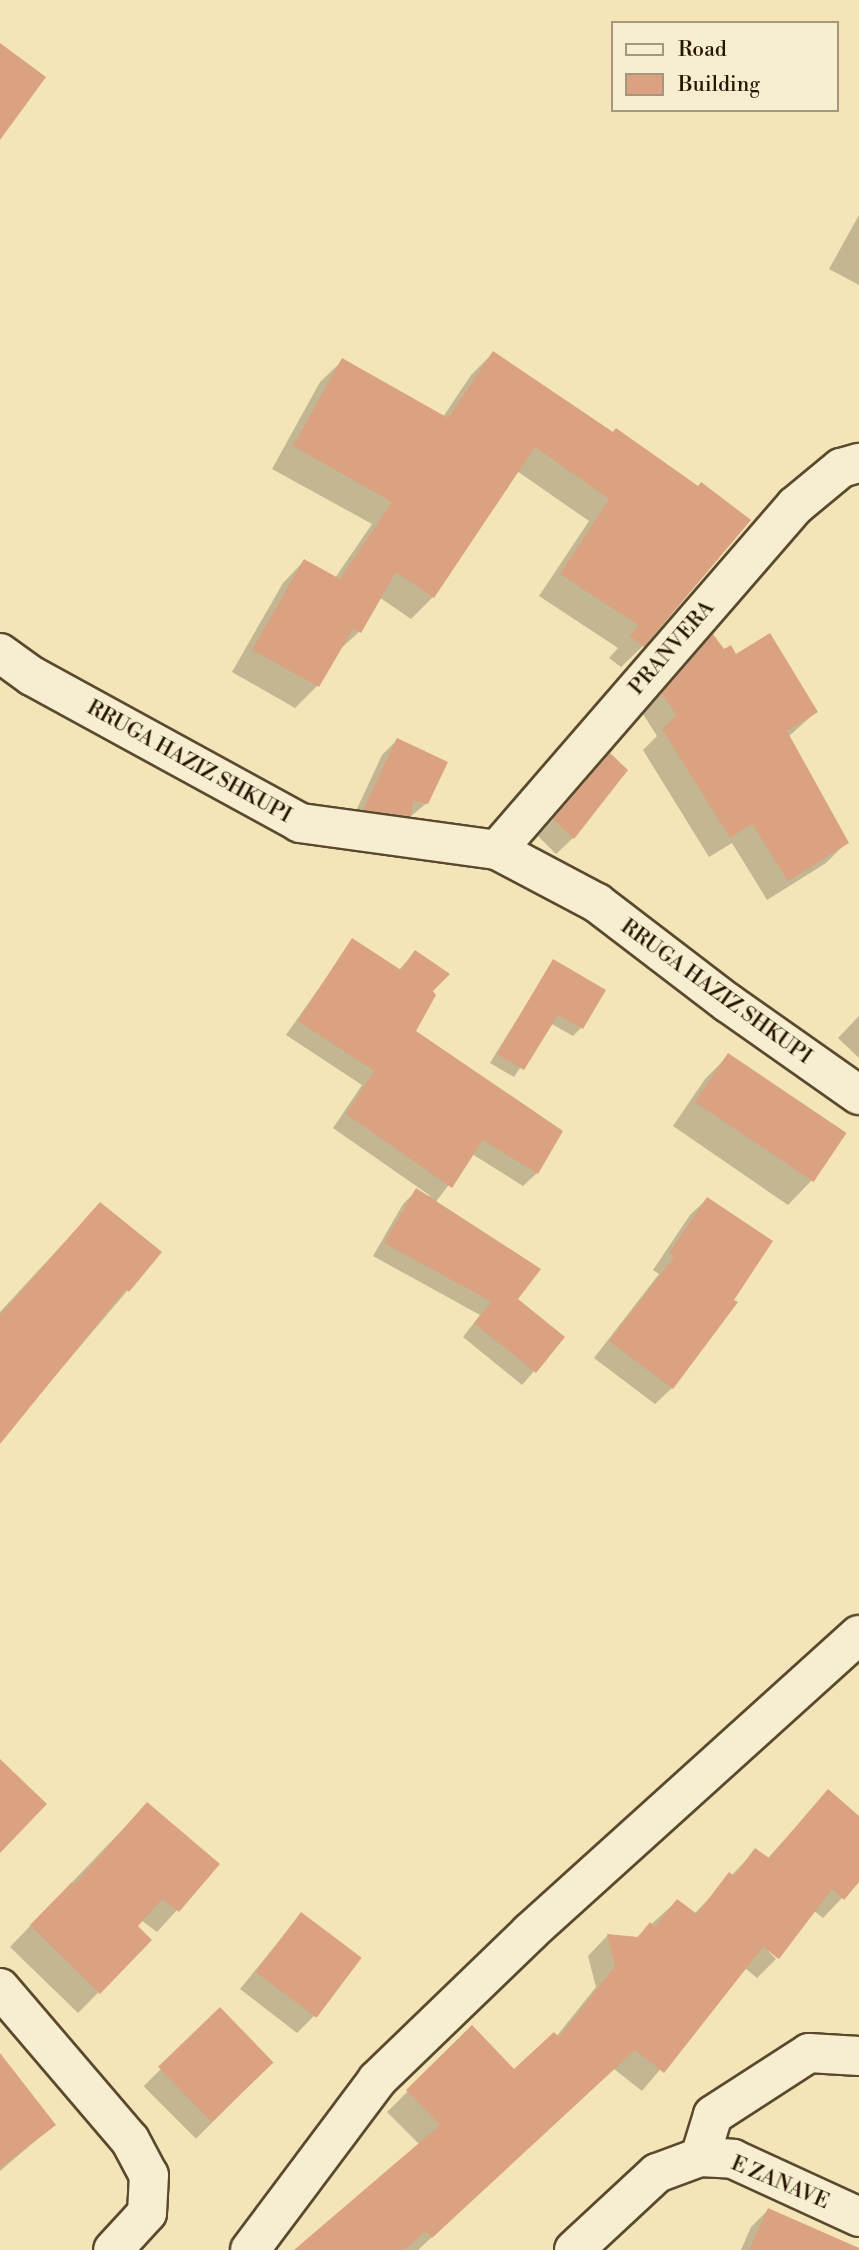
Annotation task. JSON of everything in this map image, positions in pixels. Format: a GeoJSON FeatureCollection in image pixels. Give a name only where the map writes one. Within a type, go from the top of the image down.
{"type":"FeatureCollection","features":[{"type":"Feature","properties":{"kind":"street","name":"PRANVERA"},"geometry":{"type":"LineString","coordinates":[[497,850],[795,506],[841,468],[859,463]]}},
{"type":"Feature","properties":{"kind":"street","name":"RRUGA HAZIZ SHKUPI"},"geometry":{"type":"LineString","coordinates":[[0,653],[32,676],[300,823],[497,850],[597,903],[728,1003],[859,1095]]}},
{"type":"Feature","properties":{"kind":"street"},"geometry":{"type":"LineString","coordinates":[[250,2250],[377,2080],[530,1932],[859,1635]]}},
{"type":"Feature","properties":{"kind":"street"},"geometry":{"type":"LineString","coordinates":[[0,1988],[130,2140],[149,2175],[147,2213],[113,2250]]}},
{"type":"Feature","properties":{"kind":"street"},"geometry":{"type":"LineString","coordinates":[[574,2250],[657,2173],[700,2157],[713,2115],[809,2053],[859,2056]]}},
{"type":"Feature","properties":{"kind":"street","name":"E ZANAVE"},"geometry":{"type":"LineString","coordinates":[[700,2157],[733,2159],[859,2217]]}},
{"type":"Feature","properties":{"kind":"building"},"geometry":{"type":"Polygon","coordinates":[[[0,43],[46,77],[0,140],[0,43]]]}},
{"type":"Feature","properties":{"kind":"building"},"geometry":{"type":"Polygon","coordinates":[[[493,351],[613,432],[616,428],[698,486],[701,482],[751,520],[644,647],[630,636],[638,625],[560,574],[609,499],[535,447],[434,598],[396,572],[361,633],[353,629],[319,687],[252,650],[304,559],[340,579],[392,502],[293,446],[342,358],[448,418],[493,351]]]}},
{"type":"Feature","properties":{"kind":"building"},"geometry":{"type":"Polygon","coordinates":[[[770,633],[818,712],[787,731],[849,843],[788,881],[752,824],[730,838],[662,729],[676,715],[662,693],[713,634],[724,649],[731,645],[736,654],[770,633]]]}},
{"type":"Feature","properties":{"kind":"building"},"geometry":{"type":"Polygon","coordinates":[[[397,738],[448,762],[428,804],[413,801],[411,816],[363,810],[397,738]]]}},
{"type":"Feature","properties":{"kind":"building"},"geometry":{"type":"Polygon","coordinates":[[[610,753],[628,770],[574,839],[553,819],[610,753]]]}},
{"type":"Feature","properties":{"kind":"building"},"geometry":{"type":"Polygon","coordinates":[[[352,938],[401,970],[415,950],[450,974],[433,991],[436,995],[416,1031],[563,1131],[538,1174],[483,1140],[452,1188],[346,1114],[374,1071],[298,1021],[352,938]]]}},
{"type":"Feature","properties":{"kind":"building"},"geometry":{"type":"Polygon","coordinates":[[[553,959],[606,990],[583,1029],[558,1015],[524,1070],[497,1054],[553,959]]]}},
{"type":"Feature","properties":{"kind":"building"},"geometry":{"type":"Polygon","coordinates":[[[728,1053],[847,1133],[814,1182],[695,1102],[728,1053]]]}},
{"type":"Feature","properties":{"kind":"building"},"geometry":{"type":"Polygon","coordinates":[[[416,1188],[541,1269],[518,1299],[565,1337],[536,1373],[474,1323],[492,1302],[384,1243],[416,1188]]]}},
{"type":"Feature","properties":{"kind":"building"},"geometry":{"type":"Polygon","coordinates":[[[707,1197],[773,1241],[734,1300],[738,1302],[673,1389],[609,1341],[674,1257],[669,1253],[707,1197]]]}},
{"type":"Feature","properties":{"kind":"building"},"geometry":{"type":"Polygon","coordinates":[[[100,1202],[162,1252],[129,1292],[126,1289],[0,1444],[0,1315],[100,1202]]]}},
{"type":"Feature","properties":{"kind":"building"},"geometry":{"type":"Polygon","coordinates":[[[0,1759],[47,1804],[0,1853],[0,1759]]]}},
{"type":"Feature","properties":{"kind":"building"},"geometry":{"type":"Polygon","coordinates":[[[828,1789],[859,1816],[859,1882],[844,1900],[832,1889],[779,1959],[763,1947],[664,2073],[635,2050],[432,2238],[426,2231],[404,2250],[294,2250],[440,2125],[406,2090],[472,2025],[514,2069],[554,2032],[559,2037],[615,1966],[607,1934],[638,1937],[650,1922],[655,1927],[677,1899],[697,1914],[729,1872],[734,1876],[755,1848],[769,1858],[828,1789]]]}},
{"type":"Feature","properties":{"kind":"building"},"geometry":{"type":"Polygon","coordinates":[[[147,1802],[220,1864],[179,1912],[162,1899],[138,1926],[152,1940],[100,1994],[30,1925],[72,1882],[74,1885],[147,1802]]]}},
{"type":"Feature","properties":{"kind":"building"},"geometry":{"type":"Polygon","coordinates":[[[301,1912],[362,1958],[317,2018],[256,1972],[301,1912]]]}},
{"type":"Feature","properties":{"kind":"building"},"geometry":{"type":"Polygon","coordinates":[[[220,2007],[273,2062],[212,2122],[158,2067],[220,2007]]]}},
{"type":"Feature","properties":{"kind":"building"},"geometry":{"type":"Polygon","coordinates":[[[0,2053],[56,2125],[0,2168],[0,2053]]]}},
{"type":"Feature","properties":{"kind":"building"},"geometry":{"type":"Polygon","coordinates":[[[768,2208],[859,2248],[859,2250],[749,2250],[768,2208]]]}}]}
